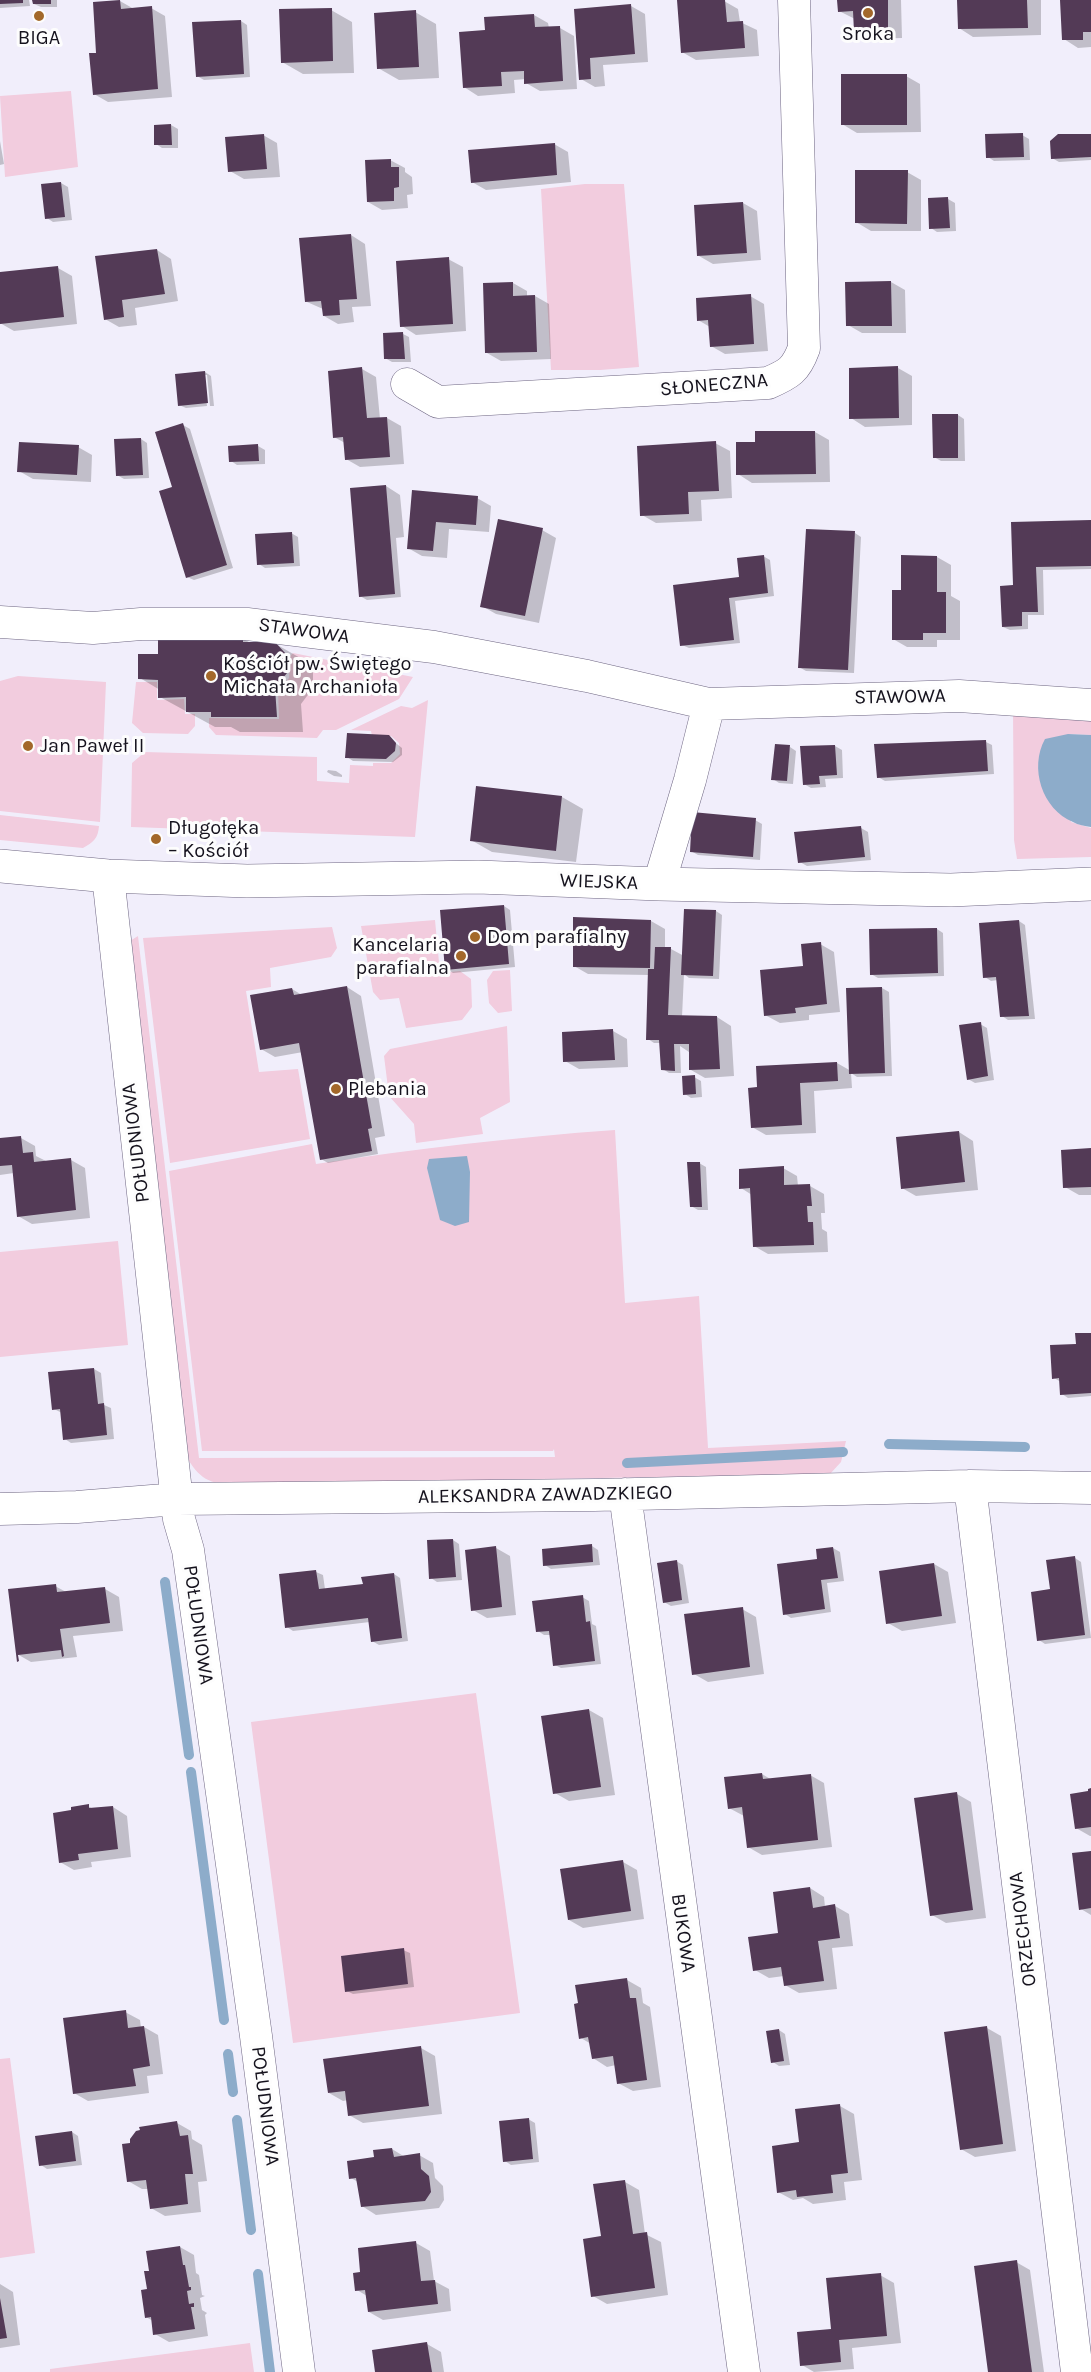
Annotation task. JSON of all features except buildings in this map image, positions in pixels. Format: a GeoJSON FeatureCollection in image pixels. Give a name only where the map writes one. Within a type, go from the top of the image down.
{"type":"FeatureCollection","features":[{"type":"Feature","properties":{"kind":"street","name":"SŁONECZNA"},"geometry":{"type":"LineString","coordinates":[[407,384],[438,402],[768,383],[786,376],[798,364],[804,348],[794,0]]}},
{"type":"Feature","properties":{"kind":"street","name":"STAWOWA"},"geometry":{"type":"LineString","coordinates":[[0,622],[93,628],[141,624],[247,624],[434,647],[587,675],[709,704],[959,696],[1091,705]]}},
{"type":"Feature","properties":{"kind":"street"},"geometry":{"type":"LineString","coordinates":[[658,884],[690,780],[709,704]]}},
{"type":"Feature","properties":{"kind":"street","name":"WIEJSKA"},"geometry":{"type":"LineString","coordinates":[[0,866],[108,876],[247,881],[478,877],[658,884],[951,890],[1091,884]]}},
{"type":"Feature","properties":{"kind":"street","name":"POŁUDNIOWA"},"geometry":{"type":"LineString","coordinates":[[108,876],[179,1519],[188,1550],[217,1755],[299,2372]]}},
{"type":"Feature","properties":{"kind":"street","name":"ALEKSANDRA ZAWADZKIEGO"},"geometry":{"type":"LineString","coordinates":[[0,1509],[77,1507],[177,1498],[625,1494],[970,1486],[1091,1488]]}},
{"type":"Feature","properties":{"kind":"street","name":"ORZECHOWA"},"geometry":{"type":"LineString","coordinates":[[970,1486],[1077,2372]]}},
{"type":"Feature","properties":{"kind":"street","name":"BUKOWA"},"geometry":{"type":"LineString","coordinates":[[625,1494],[744,2372]]}},
{"type":"Feature","properties":{"kind":"shaded area"},"geometry":{"type":"Polygon","coordinates":[[[71,91],[78,167],[5,177],[0,96],[71,91]]]}},
{"type":"Feature","properties":{"kind":"shaded area"},"geometry":{"type":"Polygon","coordinates":[[[585,184],[624,184],[639,367],[551,370],[541,189],[585,184]]]}},
{"type":"Feature","properties":{"kind":"shaded area"},"geometry":{"type":"Polygon","coordinates":[[[293,653],[413,677],[399,699],[336,730],[323,730],[317,738],[216,735],[209,727],[209,718],[279,719],[278,690],[289,678],[290,656],[293,653]]]}},
{"type":"Feature","properties":{"kind":"shaded area"},"geometry":{"type":"Polygon","coordinates":[[[18,676],[106,682],[100,822],[0,811],[0,681],[18,676]]]}},
{"type":"Feature","properties":{"kind":"shaded area"},"geometry":{"type":"Polygon","coordinates":[[[136,682],[157,682],[157,700],[184,699],[185,714],[195,714],[195,726],[188,734],[143,733],[132,723],[136,682]]]}},
{"type":"Feature","properties":{"kind":"shaded area"},"geometry":{"type":"Polygon","coordinates":[[[428,700],[415,837],[131,827],[132,763],[145,752],[317,757],[317,781],[349,783],[350,765],[373,766],[373,763],[391,763],[400,754],[399,743],[391,736],[372,736],[371,731],[351,730],[401,706],[412,708],[428,700]]]}},
{"type":"Feature","properties":{"kind":"shaded area"},"geometry":{"type":"Polygon","coordinates":[[[1013,710],[1091,714],[1091,735],[1068,734],[1071,822],[1091,828],[1091,857],[1017,859],[1014,840],[1013,710]]]}},
{"type":"Feature","properties":{"kind":"shaded area"},"geometry":{"type":"Polygon","coordinates":[[[0,815],[99,826],[98,834],[90,844],[83,848],[0,840],[0,815]]]}},
{"type":"Feature","properties":{"kind":"shaded area"},"geometry":{"type":"Polygon","coordinates":[[[435,920],[440,973],[460,971],[471,979],[472,1007],[462,1020],[406,1028],[399,998],[380,1000],[373,992],[361,926],[435,920]]]}},
{"type":"Feature","properties":{"kind":"shaded area"},"geometry":{"type":"Polygon","coordinates":[[[332,927],[337,948],[331,957],[270,968],[271,987],[246,991],[259,1072],[298,1069],[310,1139],[170,1163],[143,938],[332,927]]]}},
{"type":"Feature","properties":{"kind":"shaded area"},"geometry":{"type":"Polygon","coordinates":[[[138,936],[199,1458],[555,1457],[554,1449],[553,1451],[202,1451],[169,1171],[312,1144],[316,1164],[465,1144],[615,1130],[625,1303],[699,1296],[708,1448],[846,1441],[841,1462],[830,1474],[233,1484],[216,1483],[201,1476],[188,1459],[130,941],[138,936]]]}},
{"type":"Feature","properties":{"kind":"shaded area"},"geometry":{"type":"Polygon","coordinates":[[[510,970],[512,1011],[498,1013],[489,1003],[487,980],[493,971],[510,970]]]}},
{"type":"Feature","properties":{"kind":"shaded area"},"geometry":{"type":"Polygon","coordinates":[[[507,1026],[510,1102],[480,1118],[483,1134],[416,1143],[414,1124],[389,1096],[384,1056],[390,1049],[507,1026]]]}},
{"type":"Feature","properties":{"kind":"shaded area"},"geometry":{"type":"Polygon","coordinates":[[[118,1241],[128,1345],[0,1357],[0,1252],[118,1241]]]}},
{"type":"Feature","properties":{"kind":"shaded area"},"geometry":{"type":"Polygon","coordinates":[[[476,1693],[520,2013],[293,2043],[251,1722],[476,1693]]]}},
{"type":"Feature","properties":{"kind":"shaded area"},"geometry":{"type":"Polygon","coordinates":[[[10,2058],[35,2253],[0,2258],[0,2059],[10,2058]]]}},
{"type":"Feature","properties":{"kind":"shaded area"},"geometry":{"type":"Polygon","coordinates":[[[250,2343],[254,2372],[50,2372],[50,2369],[250,2343]]]}},
{"type":"Feature","properties":{"kind":"water"},"geometry":{"type":"Polygon","coordinates":[[[1068,734],[1091,735],[1091,827],[1077,824],[1062,816],[1046,798],[1041,786],[1038,762],[1045,739],[1068,734]]]}},
{"type":"Feature","properties":{"kind":"water"},"geometry":{"type":"Polygon","coordinates":[[[467,1156],[470,1172],[469,1222],[455,1226],[440,1220],[427,1168],[429,1159],[467,1156]]]}},
{"type":"Feature","properties":{"kind":"waterway"},"geometry":{"type":"LineString","coordinates":[[889,1444],[1025,1447]]}},
{"type":"Feature","properties":{"kind":"waterway"},"geometry":{"type":"LineString","coordinates":[[627,1463],[843,1452]]}},
{"type":"Feature","properties":{"kind":"waterway"},"geometry":{"type":"LineString","coordinates":[[165,1582],[189,1755]]}},
{"type":"Feature","properties":{"kind":"waterway"},"geometry":{"type":"LineString","coordinates":[[191,1772],[224,2020]]}},
{"type":"Feature","properties":{"kind":"waterway"},"geometry":{"type":"LineString","coordinates":[[228,2054],[233,2092]]}},
{"type":"Feature","properties":{"kind":"waterway"},"geometry":{"type":"LineString","coordinates":[[237,2120],[251,2230]]}},
{"type":"Feature","properties":{"kind":"waterway"},"geometry":{"type":"LineString","coordinates":[[258,2274],[270,2372]]}},
{"type":"Feature","properties":{"kind":"place","name":"Sroka"},"geometry":{"type":"Point","coordinates":[868,13]}},
{"type":"Feature","properties":{"kind":"place","name":"BIGA"},"geometry":{"type":"Point","coordinates":[39,16]}},
{"type":"Feature","properties":{"kind":"place","name":"Kościół pw. Świętego Michała Archanioła"},"geometry":{"type":"Point","coordinates":[211,676]}},
{"type":"Feature","properties":{"kind":"place","name":"Jan Paweł II"},"geometry":{"type":"Point","coordinates":[28,746]}},
{"type":"Feature","properties":{"kind":"place","name":"Długołęka – Kościół"},"geometry":{"type":"Point","coordinates":[156,839]}},
{"type":"Feature","properties":{"kind":"place","name":"Dom parafialny"},"geometry":{"type":"Point","coordinates":[475,937]}},
{"type":"Feature","properties":{"kind":"place","name":"Kancelaria parafialna"},"geometry":{"type":"Point","coordinates":[461,956]}},
{"type":"Feature","properties":{"kind":"place","name":"Plebania"},"geometry":{"type":"Point","coordinates":[336,1089]}}]}
